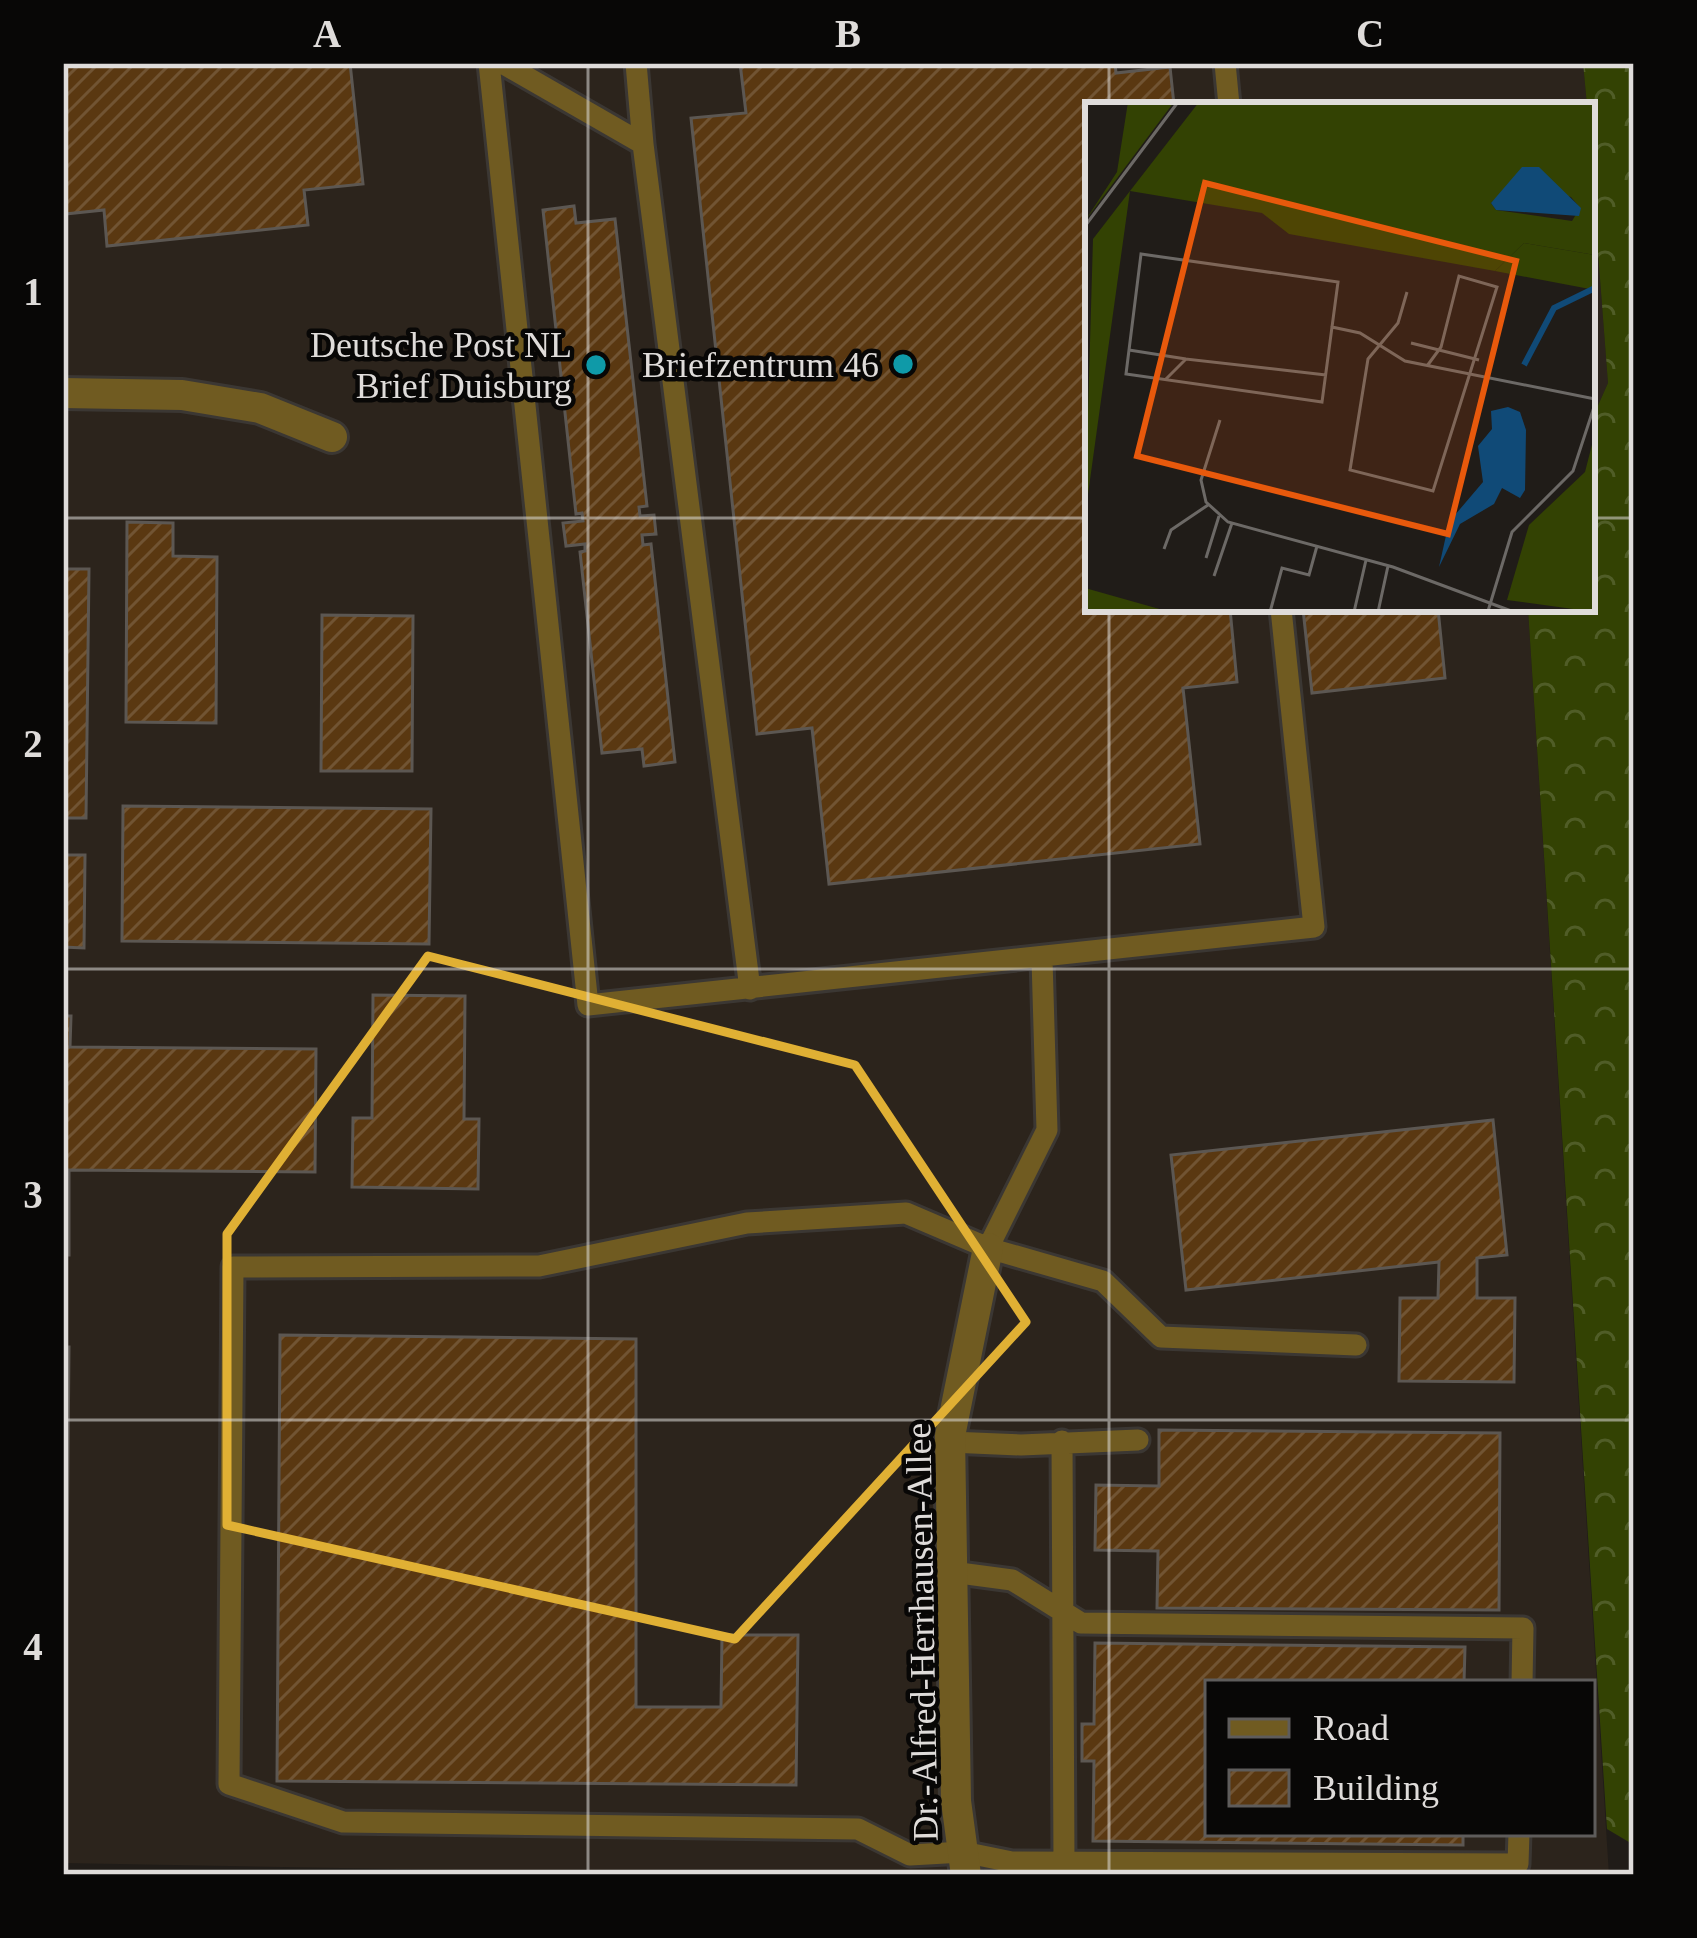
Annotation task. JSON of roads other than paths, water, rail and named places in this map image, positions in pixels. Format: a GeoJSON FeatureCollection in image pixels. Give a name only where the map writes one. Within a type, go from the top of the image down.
{"type":"FeatureCollection","features":[{"type":"Feature","properties":{"kind":"street"},"geometry":{"type":"LineString","coordinates":[[63,393],[182,395],[260,408],[332,437]]}},
{"type":"Feature","properties":{"kind":"street","name":"Dr.-Alfred-Herrhausen-Allee"},"geometry":{"type":"LineString","coordinates":[[964,1864],[956,1801],[950,1442],[988,1247]]}},
{"type":"Feature","properties":{"kind":"lane"},"geometry":{"type":"LineString","coordinates":[[489,63],[588,1005],[1314,927],[1281,612]]}},
{"type":"Feature","properties":{"kind":"lane"},"geometry":{"type":"LineString","coordinates":[[502,63],[643,144]]}},
{"type":"Feature","properties":{"kind":"lane"},"geometry":{"type":"LineString","coordinates":[[636,63],[750,989]]}},
{"type":"Feature","properties":{"kind":"lane"},"geometry":{"type":"LineString","coordinates":[[1225,63],[1229,102]]}},
{"type":"Feature","properties":{"kind":"lane"},"geometry":{"type":"LineString","coordinates":[[988,1247],[1047,1130],[1042,959]]}},
{"type":"Feature","properties":{"kind":"lane"},"geometry":{"type":"LineString","coordinates":[[1356,1346],[1161,1337],[1102,1281],[988,1247],[906,1214],[747,1222],[539,1266],[233,1267],[229,1784],[343,1822],[858,1829],[910,1855],[964,1864],[1518,1864],[1519,1836]]}},
{"type":"Feature","properties":{"kind":"lane"},"geometry":{"type":"LineString","coordinates":[[950,1442],[1138,1440]]}},
{"type":"Feature","properties":{"kind":"lane"},"geometry":{"type":"LineString","coordinates":[[1062,1441],[1064,1862]]}},
{"type":"Feature","properties":{"kind":"lane"},"geometry":{"type":"LineString","coordinates":[[952,1571],[1012,1580],[1081,1623],[1523,1628],[1522,1680]]}},
{"type":"Feature","properties":{"kind":"place","name":"Briefzentrum 46"},"geometry":{"type":"Point","coordinates":[903,364]}},
{"type":"Feature","properties":{"kind":"place","name":"Deutsche Post NL Brief Duisburg"},"geometry":{"type":"Point","coordinates":[596,365]}}]}
